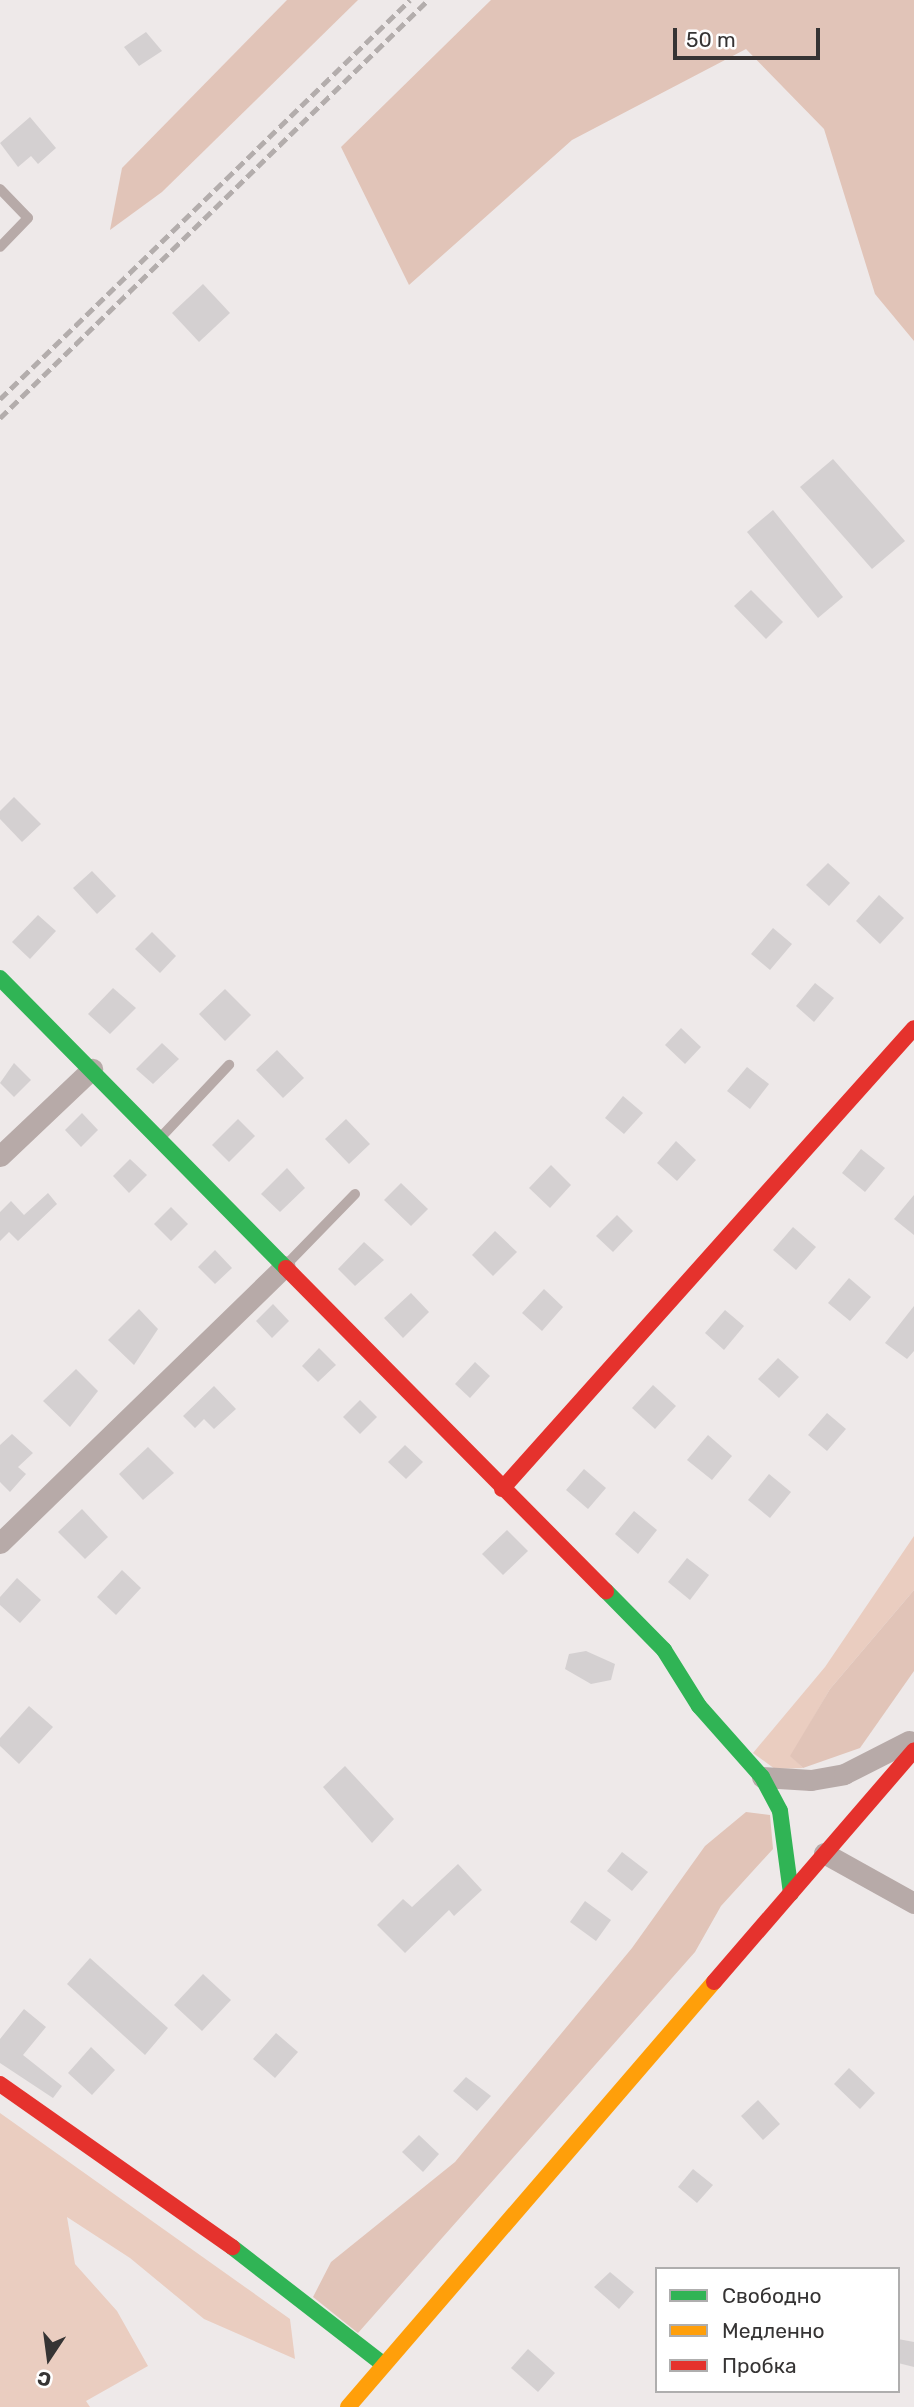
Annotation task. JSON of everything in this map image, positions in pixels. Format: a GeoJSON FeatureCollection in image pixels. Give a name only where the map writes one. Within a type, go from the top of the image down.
{"type":"FeatureCollection","features":[{"type":"Feature","properties":{"kind":"street"},"geometry":{"type":"LineString","coordinates":[[0,978],[664,1650],[699,1706],[762,1777],[780,1811],[791,1893]]}},
{"type":"Feature","properties":{"kind":"street"},"geometry":{"type":"LineString","coordinates":[[502,1489],[914,1027]]}},
{"type":"Feature","properties":{"kind":"street"},"geometry":{"type":"LineString","coordinates":[[0,1156],[92,1069]]}},
{"type":"Feature","properties":{"kind":"street"},"geometry":{"type":"LineString","coordinates":[[0,1543],[285,1266]]}},
{"type":"Feature","properties":{"kind":"street"},"geometry":{"type":"LineString","coordinates":[[762,1777],[811,1780],[844,1774],[914,1738]]}},
{"type":"Feature","properties":{"kind":"street"},"geometry":{"type":"LineString","coordinates":[[348,2407],[914,1750]]}},
{"type":"Feature","properties":{"kind":"street"},"geometry":{"type":"LineString","coordinates":[[824,1853],[914,1903]]}},
{"type":"Feature","properties":{"kind":"street"},"geometry":{"type":"LineString","coordinates":[[0,2084],[196,2219],[384,2365]]}},
{"type":"Feature","properties":{"kind":"lane"},"geometry":{"type":"LineString","coordinates":[[0,189],[28,218],[0,247]]}},
{"type":"Feature","properties":{"kind":"lane"},"geometry":{"type":"LineString","coordinates":[[160,1139],[229,1065]]}},
{"type":"Feature","properties":{"kind":"lane"},"geometry":{"type":"LineString","coordinates":[[285,1266],[355,1194]]}},
{"type":"Feature","properties":{"kind":"shaded area"},"geometry":{"type":"Polygon","coordinates":[[[287,0],[358,0],[162,192],[110,230],[122,168],[287,0]]]}},
{"type":"Feature","properties":{"kind":"shaded area"},"geometry":{"type":"Polygon","coordinates":[[[491,0],[914,0],[914,341],[875,294],[824,129],[746,49],[572,140],[409,285],[341,147],[491,0]]]}},
{"type":"Feature","properties":{"kind":"shaded area"},"geometry":{"type":"Polygon","coordinates":[[[914,1536],[914,1590],[830,1689],[791,1756],[803,1768],[775,1769],[753,1753],[825,1667],[914,1536]]]}},
{"type":"Feature","properties":{"kind":"shaded area"},"geometry":{"type":"Polygon","coordinates":[[[914,1590],[914,1671],[860,1748],[803,1768],[790,1756],[830,1689],[914,1590]]]}},
{"type":"Feature","properties":{"kind":"shaded area"},"geometry":{"type":"Polygon","coordinates":[[[746,1812],[770,1815],[773,1849],[721,1906],[695,1952],[358,2333],[313,2297],[331,2262],[455,2162],[632,1948],[705,1846],[746,1812]]]}},
{"type":"Feature","properties":{"kind":"shaded area"},"geometry":{"type":"Polygon","coordinates":[[[0,2113],[290,2319],[295,2359],[204,2319],[130,2258],[67,2217],[75,2264],[117,2311],[148,2366],[86,2401],[90,2407],[0,2407],[0,2113]]]}},
{"type":"Feature","properties":{"kind":"building"},"geometry":{"type":"Polygon","coordinates":[[[146,32],[162,51],[139,66],[124,47],[146,32]]]}},
{"type":"Feature","properties":{"kind":"building"},"geometry":{"type":"Polygon","coordinates":[[[30,117],[56,148],[38,164],[31,156],[18,167],[0,143],[30,117]]]}},
{"type":"Feature","properties":{"kind":"building"},"geometry":{"type":"Polygon","coordinates":[[[203,284],[230,313],[199,342],[172,313],[203,284]]]}},
{"type":"Feature","properties":{"kind":"building"},"geometry":{"type":"Polygon","coordinates":[[[833,459],[905,541],[872,569],[800,487],[833,459]]]}},
{"type":"Feature","properties":{"kind":"building"},"geometry":{"type":"Polygon","coordinates":[[[773,510],[843,597],[818,618],[747,532],[773,510]]]}},
{"type":"Feature","properties":{"kind":"building"},"geometry":{"type":"Polygon","coordinates":[[[751,590],[783,622],[766,639],[734,606],[751,590]]]}},
{"type":"Feature","properties":{"kind":"building"},"geometry":{"type":"Polygon","coordinates":[[[14,797],[41,824],[22,842],[0,819],[0,811],[14,797]]]}},
{"type":"Feature","properties":{"kind":"building"},"geometry":{"type":"Polygon","coordinates":[[[828,863],[850,883],[829,906],[806,885],[828,863]]]}},
{"type":"Feature","properties":{"kind":"building"},"geometry":{"type":"Polygon","coordinates":[[[92,871],[116,896],[97,914],[73,888],[92,871]]]}},
{"type":"Feature","properties":{"kind":"building"},"geometry":{"type":"Polygon","coordinates":[[[879,895],[904,918],[880,944],[856,921],[879,895]]]}},
{"type":"Feature","properties":{"kind":"building"},"geometry":{"type":"Polygon","coordinates":[[[38,915],[56,931],[30,959],[12,942],[38,915]]]}},
{"type":"Feature","properties":{"kind":"building"},"geometry":{"type":"Polygon","coordinates":[[[773,928],[792,944],[770,970],[751,954],[773,928]]]}},
{"type":"Feature","properties":{"kind":"building"},"geometry":{"type":"Polygon","coordinates":[[[152,932],[176,956],[160,973],[135,949],[152,932]]]}},
{"type":"Feature","properties":{"kind":"building"},"geometry":{"type":"Polygon","coordinates":[[[815,983],[834,998],[814,1022],[796,1006],[815,983]]]}},
{"type":"Feature","properties":{"kind":"building"},"geometry":{"type":"Polygon","coordinates":[[[113,988],[136,1008],[110,1034],[88,1014],[113,988]]]}},
{"type":"Feature","properties":{"kind":"building"},"geometry":{"type":"Polygon","coordinates":[[[225,989],[251,1015],[225,1041],[199,1014],[225,989]]]}},
{"type":"Feature","properties":{"kind":"building"},"geometry":{"type":"Polygon","coordinates":[[[681,1028],[701,1047],[685,1064],[665,1045],[681,1028]]]}},
{"type":"Feature","properties":{"kind":"building"},"geometry":{"type":"Polygon","coordinates":[[[162,1043],[179,1059],[153,1084],[136,1069],[162,1043]]]}},
{"type":"Feature","properties":{"kind":"building"},"geometry":{"type":"Polygon","coordinates":[[[277,1050],[304,1078],[283,1098],[256,1070],[277,1050]]]}},
{"type":"Feature","properties":{"kind":"building"},"geometry":{"type":"Polygon","coordinates":[[[14,1063],[31,1080],[14,1097],[0,1083],[14,1063]]]}},
{"type":"Feature","properties":{"kind":"building"},"geometry":{"type":"Polygon","coordinates":[[[747,1067],[769,1084],[750,1109],[727,1091],[747,1067]]]}},
{"type":"Feature","properties":{"kind":"building"},"geometry":{"type":"Polygon","coordinates":[[[623,1096],[643,1113],[624,1134],[605,1118],[623,1096]]]}},
{"type":"Feature","properties":{"kind":"building"},"geometry":{"type":"Polygon","coordinates":[[[82,1113],[98,1130],[81,1147],[65,1130],[82,1113]]]}},
{"type":"Feature","properties":{"kind":"building"},"geometry":{"type":"Polygon","coordinates":[[[238,1119],[255,1136],[229,1162],[212,1145],[238,1119]]]}},
{"type":"Feature","properties":{"kind":"building"},"geometry":{"type":"Polygon","coordinates":[[[346,1119],[370,1144],[349,1164],[325,1139],[346,1119]]]}},
{"type":"Feature","properties":{"kind":"building"},"geometry":{"type":"Polygon","coordinates":[[[676,1141],[696,1160],[677,1181],[657,1163],[676,1141]]]}},
{"type":"Feature","properties":{"kind":"building"},"geometry":{"type":"Polygon","coordinates":[[[861,1149],[885,1168],[865,1192],[842,1173],[861,1149]]]}},
{"type":"Feature","properties":{"kind":"building"},"geometry":{"type":"Polygon","coordinates":[[[130,1159],[147,1175],[129,1193],[113,1176],[130,1159]]]}},
{"type":"Feature","properties":{"kind":"building"},"geometry":{"type":"Polygon","coordinates":[[[551,1165],[571,1185],[550,1208],[529,1188],[551,1165]]]}},
{"type":"Feature","properties":{"kind":"building"},"geometry":{"type":"Polygon","coordinates":[[[287,1168],[305,1188],[280,1212],[261,1194],[287,1168]]]}},
{"type":"Feature","properties":{"kind":"building"},"geometry":{"type":"Polygon","coordinates":[[[401,1183],[428,1209],[411,1226],[384,1200],[401,1183]]]}},
{"type":"Feature","properties":{"kind":"building"},"geometry":{"type":"Polygon","coordinates":[[[48,1193],[57,1204],[18,1241],[9,1232],[0,1241],[0,1212],[11,1201],[24,1215],[48,1193]]]}},
{"type":"Feature","properties":{"kind":"building"},"geometry":{"type":"Polygon","coordinates":[[[914,1195],[914,1235],[894,1219],[914,1195]]]}},
{"type":"Feature","properties":{"kind":"building"},"geometry":{"type":"Polygon","coordinates":[[[171,1207],[188,1224],[171,1241],[154,1224],[171,1207]]]}},
{"type":"Feature","properties":{"kind":"building"},"geometry":{"type":"Polygon","coordinates":[[[617,1215],[633,1231],[613,1252],[596,1236],[617,1215]]]}},
{"type":"Feature","properties":{"kind":"building"},"geometry":{"type":"Polygon","coordinates":[[[793,1227],[816,1247],[796,1270],[773,1250],[793,1227]]]}},
{"type":"Feature","properties":{"kind":"building"},"geometry":{"type":"Polygon","coordinates":[[[495,1231],[517,1252],[493,1276],[472,1255],[495,1231]]]}},
{"type":"Feature","properties":{"kind":"building"},"geometry":{"type":"Polygon","coordinates":[[[364,1242],[384,1260],[355,1286],[338,1269],[364,1242]]]}},
{"type":"Feature","properties":{"kind":"building"},"geometry":{"type":"Polygon","coordinates":[[[215,1250],[232,1268],[215,1284],[198,1267],[215,1250]]]}},
{"type":"Feature","properties":{"kind":"building"},"geometry":{"type":"Polygon","coordinates":[[[849,1278],[871,1297],[850,1321],[828,1303],[849,1278]]]}},
{"type":"Feature","properties":{"kind":"building"},"geometry":{"type":"Polygon","coordinates":[[[544,1289],[563,1307],[542,1331],[522,1313],[544,1289]]]}},
{"type":"Feature","properties":{"kind":"building"},"geometry":{"type":"Polygon","coordinates":[[[411,1293],[429,1312],[403,1338],[384,1318],[411,1293]]]}},
{"type":"Feature","properties":{"kind":"building"},"geometry":{"type":"Polygon","coordinates":[[[273,1304],[289,1321],[272,1338],[256,1321],[273,1304]]]}},
{"type":"Feature","properties":{"kind":"building"},"geometry":{"type":"Polygon","coordinates":[[[914,1306],[914,1351],[907,1359],[885,1343],[914,1306]]]}},
{"type":"Feature","properties":{"kind":"building"},"geometry":{"type":"Polygon","coordinates":[[[139,1309],[158,1329],[134,1365],[108,1340],[139,1309]]]}},
{"type":"Feature","properties":{"kind":"building"},"geometry":{"type":"Polygon","coordinates":[[[725,1310],[744,1326],[724,1350],[705,1333],[725,1310]]]}},
{"type":"Feature","properties":{"kind":"building"},"geometry":{"type":"Polygon","coordinates":[[[319,1348],[336,1365],[318,1382],[302,1366],[319,1348]]]}},
{"type":"Feature","properties":{"kind":"building"},"geometry":{"type":"Polygon","coordinates":[[[778,1358],[799,1377],[779,1398],[758,1379],[778,1358]]]}},
{"type":"Feature","properties":{"kind":"building"},"geometry":{"type":"Polygon","coordinates":[[[475,1362],[490,1376],[470,1398],[455,1384],[475,1362]]]}},
{"type":"Feature","properties":{"kind":"building"},"geometry":{"type":"Polygon","coordinates":[[[76,1369],[98,1391],[70,1427],[43,1401],[76,1369]]]}},
{"type":"Feature","properties":{"kind":"building"},"geometry":{"type":"Polygon","coordinates":[[[653,1385],[676,1406],[655,1429],[632,1408],[653,1385]]]}},
{"type":"Feature","properties":{"kind":"building"},"geometry":{"type":"Polygon","coordinates":[[[214,1386],[236,1409],[214,1429],[204,1419],[195,1428],[183,1416],[214,1386]]]}},
{"type":"Feature","properties":{"kind":"building"},"geometry":{"type":"Polygon","coordinates":[[[360,1400],[377,1417],[360,1434],[343,1417],[360,1400]]]}},
{"type":"Feature","properties":{"kind":"building"},"geometry":{"type":"Polygon","coordinates":[[[827,1413],[846,1429],[827,1451],[808,1435],[827,1413]]]}},
{"type":"Feature","properties":{"kind":"building"},"geometry":{"type":"Polygon","coordinates":[[[12,1434],[33,1453],[18,1467],[26,1474],[10,1492],[0,1482],[0,1445],[12,1434]]]}},
{"type":"Feature","properties":{"kind":"building"},"geometry":{"type":"Polygon","coordinates":[[[708,1435],[732,1456],[712,1480],[687,1460],[708,1435]]]}},
{"type":"Feature","properties":{"kind":"building"},"geometry":{"type":"Polygon","coordinates":[[[405,1445],[423,1462],[406,1479],[388,1462],[405,1445]]]}},
{"type":"Feature","properties":{"kind":"building"},"geometry":{"type":"Polygon","coordinates":[[[148,1447],[174,1473],[143,1500],[119,1474],[148,1447]]]}},
{"type":"Feature","properties":{"kind":"building"},"geometry":{"type":"Polygon","coordinates":[[[584,1469],[606,1488],[588,1509],[566,1490],[584,1469]]]}},
{"type":"Feature","properties":{"kind":"building"},"geometry":{"type":"Polygon","coordinates":[[[769,1474],[791,1492],[770,1518],[748,1500],[769,1474]]]}},
{"type":"Feature","properties":{"kind":"building"},"geometry":{"type":"Polygon","coordinates":[[[82,1509],[108,1537],[85,1559],[58,1532],[82,1509]]]}},
{"type":"Feature","properties":{"kind":"building"},"geometry":{"type":"Polygon","coordinates":[[[634,1511],[657,1530],[638,1554],[615,1534],[634,1511]]]}},
{"type":"Feature","properties":{"kind":"building"},"geometry":{"type":"Polygon","coordinates":[[[507,1530],[528,1551],[503,1575],[482,1554],[507,1530]]]}},
{"type":"Feature","properties":{"kind":"building"},"geometry":{"type":"Polygon","coordinates":[[[687,1558],[709,1575],[690,1600],[668,1582],[687,1558]]]}},
{"type":"Feature","properties":{"kind":"building"},"geometry":{"type":"Polygon","coordinates":[[[122,1570],[141,1588],[116,1615],[97,1597],[122,1570]]]}},
{"type":"Feature","properties":{"kind":"building"},"geometry":{"type":"Polygon","coordinates":[[[17,1578],[41,1600],[20,1623],[0,1605],[0,1597],[17,1578]]]}},
{"type":"Feature","properties":{"kind":"building"},"geometry":{"type":"Polygon","coordinates":[[[586,1651],[615,1664],[611,1680],[591,1684],[565,1669],[569,1654],[586,1651]]]}},
{"type":"Feature","properties":{"kind":"building"},"geometry":{"type":"Polygon","coordinates":[[[29,1706],[53,1727],[19,1764],[0,1746],[0,1738],[29,1706]]]}},
{"type":"Feature","properties":{"kind":"building"},"geometry":{"type":"Polygon","coordinates":[[[345,1766],[394,1819],[372,1843],[323,1787],[345,1766]]]}},
{"type":"Feature","properties":{"kind":"building"},"geometry":{"type":"Polygon","coordinates":[[[622,1852],[648,1872],[632,1891],[607,1871],[622,1852]]]}},
{"type":"Feature","properties":{"kind":"building"},"geometry":{"type":"Polygon","coordinates":[[[458,1864],[482,1890],[454,1916],[449,1910],[405,1953],[377,1925],[403,1899],[412,1907],[458,1864]]]}},
{"type":"Feature","properties":{"kind":"building"},"geometry":{"type":"Polygon","coordinates":[[[585,1901],[611,1920],[596,1941],[570,1922],[585,1901]]]}},
{"type":"Feature","properties":{"kind":"building"},"geometry":{"type":"Polygon","coordinates":[[[90,1958],[168,2028],[145,2055],[67,1984],[90,1958]]]}},
{"type":"Feature","properties":{"kind":"building"},"geometry":{"type":"Polygon","coordinates":[[[203,1974],[231,2000],[202,2031],[174,2005],[203,1974]]]}},
{"type":"Feature","properties":{"kind":"building"},"geometry":{"type":"Polygon","coordinates":[[[24,2009],[46,2027],[23,2055],[62,2086],[53,2098],[0,2063],[0,2039],[24,2009]]]}},
{"type":"Feature","properties":{"kind":"building"},"geometry":{"type":"Polygon","coordinates":[[[276,2033],[298,2052],[275,2078],[253,2059],[276,2033]]]}},
{"type":"Feature","properties":{"kind":"building"},"geometry":{"type":"Polygon","coordinates":[[[91,2047],[115,2070],[92,2095],[68,2073],[91,2047]]]}},
{"type":"Feature","properties":{"kind":"building"},"geometry":{"type":"Polygon","coordinates":[[[849,2068],[875,2093],[860,2109],[834,2084],[849,2068]]]}},
{"type":"Feature","properties":{"kind":"building"},"geometry":{"type":"Polygon","coordinates":[[[466,2077],[491,2096],[477,2111],[453,2091],[466,2077]]]}},
{"type":"Feature","properties":{"kind":"building"},"geometry":{"type":"Polygon","coordinates":[[[758,2100],[780,2124],[763,2140],[741,2116],[758,2100]]]}},
{"type":"Feature","properties":{"kind":"building"},"geometry":{"type":"Polygon","coordinates":[[[419,2135],[439,2154],[423,2172],[402,2152],[419,2135]]]}},
{"type":"Feature","properties":{"kind":"building"},"geometry":{"type":"Polygon","coordinates":[[[693,2169],[713,2185],[697,2203],[678,2187],[693,2169]]]}},
{"type":"Feature","properties":{"kind":"building"},"geometry":{"type":"Polygon","coordinates":[[[610,2272],[634,2292],[619,2309],[594,2287],[610,2272]]]}},
{"type":"Feature","properties":{"kind":"building"},"geometry":{"type":"Polygon","coordinates":[[[900,2339],[914,2342],[914,2367],[900,2364],[900,2339]]]}},
{"type":"Feature","properties":{"kind":"building"},"geometry":{"type":"Polygon","coordinates":[[[528,2349],[555,2373],[538,2392],[511,2368],[528,2349]]]}},
{"type":"Feature","properties":{"kind":"railway"},"geometry":{"type":"LineString","coordinates":[[0,399],[410,0]]}},
{"type":"Feature","properties":{"kind":"railway"},"geometry":{"type":"LineString","coordinates":[[0,418],[428,0]]}},
{"type":"Feature","properties":{"kind":"traffic: fast"},"geometry":{"type":"LineString","coordinates":[[0,978],[286,1268]]}},
{"type":"Feature","properties":{"kind":"traffic: fast"},"geometry":{"type":"LineString","coordinates":[[606,1591],[664,1650],[699,1706],[762,1777],[780,1811],[791,1893]]}},
{"type":"Feature","properties":{"kind":"traffic: fast"},"geometry":{"type":"LineString","coordinates":[[232,2247],[384,2365]]}},
{"type":"Feature","properties":{"kind":"traffic: slow"},"geometry":{"type":"LineString","coordinates":[[348,2407],[714,1982]]}},
{"type":"Feature","properties":{"kind":"traffic: jam"},"geometry":{"type":"LineString","coordinates":[[502,1489],[914,1028]]}},
{"type":"Feature","properties":{"kind":"traffic: jam"},"geometry":{"type":"LineString","coordinates":[[286,1268],[606,1591]]}},
{"type":"Feature","properties":{"kind":"traffic: jam"},"geometry":{"type":"LineString","coordinates":[[714,1982],[914,1750]]}},
{"type":"Feature","properties":{"kind":"traffic: jam"},"geometry":{"type":"LineString","coordinates":[[0,2084],[232,2247]]}}]}
